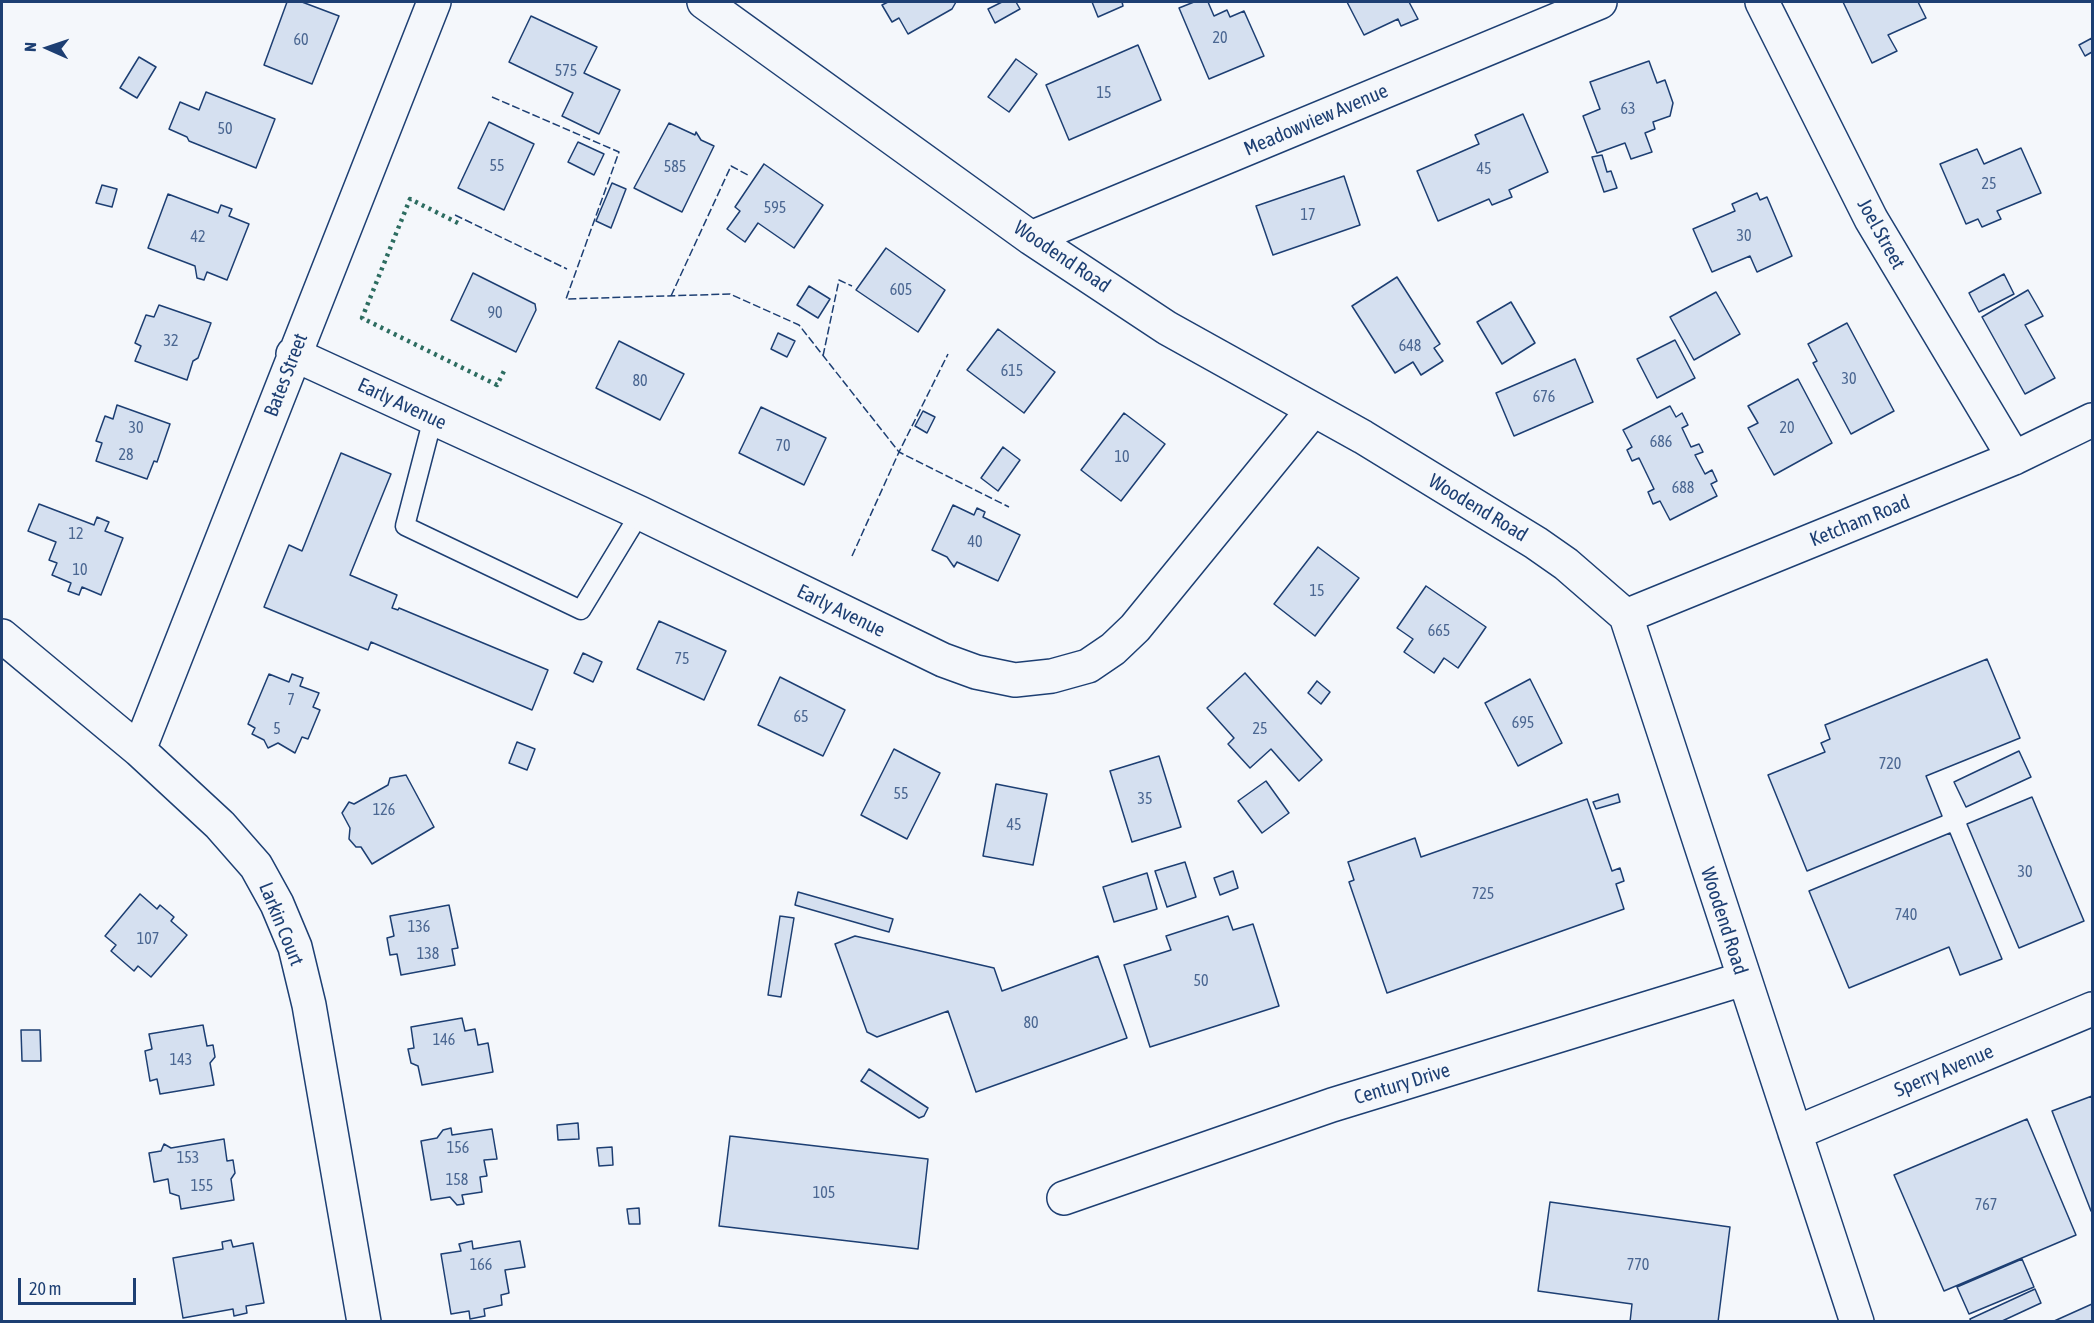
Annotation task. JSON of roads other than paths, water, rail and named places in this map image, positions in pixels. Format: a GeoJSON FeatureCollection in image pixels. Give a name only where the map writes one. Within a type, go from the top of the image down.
{"type":"FeatureCollection","features":[{"type":"Feature","properties":{"kind":"street","name":"Bates Street"},"geometry":{"type":"LineString","coordinates":[[139,750],[434,2]]}},
{"type":"Feature","properties":{"kind":"street","name":"Woodend Road"},"geometry":{"type":"LineString","coordinates":[[704,2],[1031,238],[1167,328],[1313,410],[1536,543],[1566,564],[1626,616],[1857,1322]]}},
{"type":"Feature","properties":{"kind":"street","name":"Meadowview Avenue"},"geometry":{"type":"LineString","coordinates":[[1031,238],[1600,2]]}},
{"type":"Feature","properties":{"kind":"street","name":"Joel Street"},"geometry":{"type":"LineString","coordinates":[[1762,2],[1871,219],[2014,459]]}},
{"type":"Feature","properties":{"kind":"street","name":"Early Avenue"},"geometry":{"type":"LineString","coordinates":[[294,354],[640,513],[943,660],[976,672],[1015,680],[1052,676],[1088,666],[1113,649],[1135,628],[1313,410]]}},
{"type":"Feature","properties":{"kind":"street","name":"Ketcham Road"},"geometry":{"type":"LineString","coordinates":[[1626,616],[2014,459],[2092,420]]}},
{"type":"Feature","properties":{"kind":"street","name":"Larkin Court"},"geometry":{"type":"LineString","coordinates":[[2,636],[139,750],[220,825],[256,866],[277,904],[295,946],[309,1005],[364,1322]]}},
{"type":"Feature","properties":{"kind":"street","name":"Century Drive"},"geometry":{"type":"LineString","coordinates":[[1064,1198],[1332,1105],[1743,979]]}},
{"type":"Feature","properties":{"kind":"street","name":"Sperry Avenue"},"geometry":{"type":"LineString","coordinates":[[1795,1133],[2092,1009]]}},
{"type":"Feature","properties":{"kind":"lane"},"geometry":{"type":"LineString","coordinates":[[433,418],[405,526],[581,610],[640,513]]}}]}
